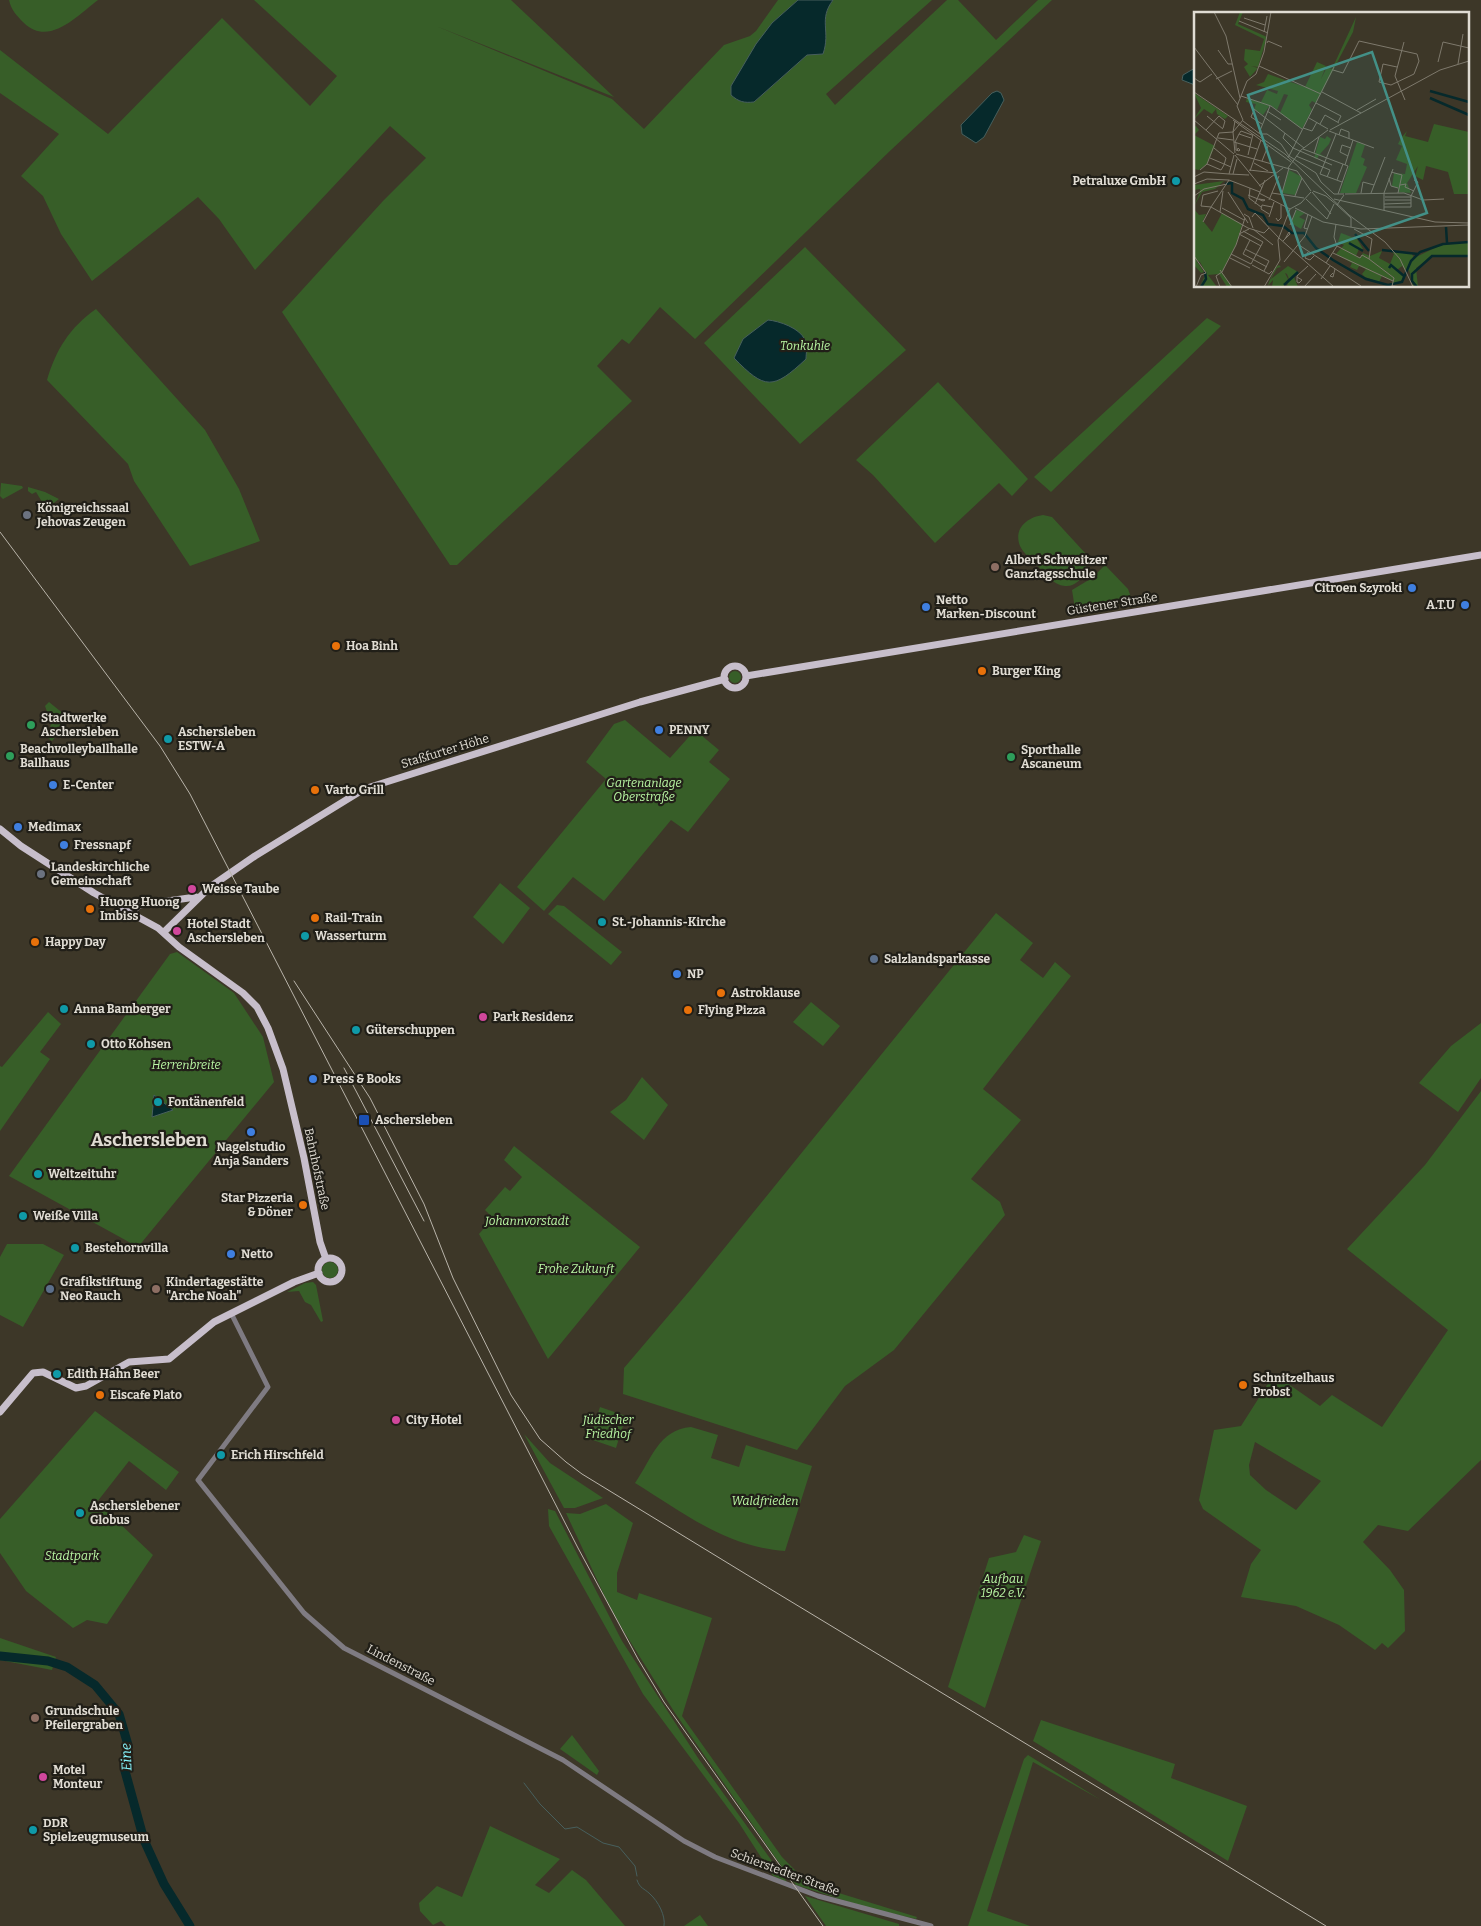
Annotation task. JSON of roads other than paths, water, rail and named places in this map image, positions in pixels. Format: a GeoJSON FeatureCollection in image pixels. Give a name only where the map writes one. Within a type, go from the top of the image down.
{"type":"FeatureCollection","features":[{"type":"Feature","properties":{"kind":"main road","name":"Güstener Straße"},"geometry":{"type":"LineString","coordinates":[[746,676],[1481,556]]}},
{"type":"Feature","properties":{"kind":"main road"},"geometry":{"type":"LineString","coordinates":[[734,667],[741,668],[746,676],[744,684],[737,688],[728,685],[725,679],[726,672],[734,667]]}},
{"type":"Feature","properties":{"kind":"main road","name":"Staßfurter Höhe"},"geometry":{"type":"LineString","coordinates":[[196,897],[255,856],[357,792],[691,686],[725,679]]}},
{"type":"Feature","properties":{"kind":"main road"},"geometry":{"type":"LineString","coordinates":[[0,829],[21,846],[83,887],[164,932],[196,897]]}},
{"type":"Feature","properties":{"kind":"main road"},"geometry":{"type":"LineString","coordinates":[[131,913],[139,905],[196,897]]}},
{"type":"Feature","properties":{"kind":"main road"},"geometry":{"type":"LineString","coordinates":[[176,901],[182,906],[182,913]]}},
{"type":"Feature","properties":{"kind":"main road","name":"Bahnhofstraße"},"geometry":{"type":"LineString","coordinates":[[164,932],[172,942],[243,993],[258,1007],[268,1028],[286,1082],[304,1158],[320,1242],[326,1259]]}},
{"type":"Feature","properties":{"kind":"main road"},"geometry":{"type":"LineString","coordinates":[[332,1258],[342,1268],[338,1279],[330,1282],[322,1279],[319,1272],[320,1264],[326,1259],[332,1258]]}},
{"type":"Feature","properties":{"kind":"main road"},"geometry":{"type":"LineString","coordinates":[[0,1412],[34,1372],[42,1372],[72,1388],[83,1387],[129,1362],[169,1359],[180,1352],[208,1326],[294,1282],[319,1272]]}},
{"type":"Feature","properties":{"kind":"street","name":"Lindenstraße"},"geometry":{"type":"LineString","coordinates":[[231,1313],[268,1387],[198,1480],[304,1613],[334,1641],[563,1760],[641,1812]]}},
{"type":"Feature","properties":{"kind":"street","name":"Schierstedter Straße"},"geometry":{"type":"LineString","coordinates":[[641,1812],[684,1841],[744,1869],[818,1896],[932,1926]]}},
{"type":"Feature","properties":{"kind":"water"},"geometry":{"type":"Polygon","coordinates":[[[798,0],[833,0],[826,14],[826,39],[823,54],[807,55],[754,102],[739,101],[731,95],[731,86],[756,44],[772,23],[798,0]]]}},
{"type":"Feature","properties":{"kind":"water"},"geometry":{"type":"Polygon","coordinates":[[[1194,69],[1194,85],[1182,80],[1183,75],[1194,69]]]}},
{"type":"Feature","properties":{"kind":"water"},"geometry":{"type":"Polygon","coordinates":[[[997,91],[1001,93],[1004,100],[984,137],[976,143],[962,134],[961,125],[992,93],[997,91]]]}},
{"type":"Feature","properties":{"kind":"water"},"geometry":{"type":"Polygon","coordinates":[[[768,320],[778,322],[799,332],[807,347],[806,359],[777,381],[769,382],[762,381],[754,376],[734,358],[743,339],[768,320]]]}},
{"type":"Feature","properties":{"kind":"water","name":"Fontänenfeld"},"geometry":{"type":"Polygon","coordinates":[[[154,1095],[173,1110],[152,1117],[154,1095]]]}},
{"type":"Feature","properties":{"kind":"waterway","name":"Eine"},"geometry":{"type":"LineString","coordinates":[[0,1656],[48,1661],[67,1667],[95,1685],[119,1714],[128,1745],[125,1771],[144,1840],[164,1884],[190,1926]]}},
{"type":"Feature","properties":{"kind":"waterway"},"geometry":{"type":"LineString","coordinates":[[524,1783],[540,1804],[565,1829],[577,1827],[603,1843],[619,1847],[635,1866],[637,1876]]}},
{"type":"Feature","properties":{"kind":"waterway"},"geometry":{"type":"LineString","coordinates":[[637,1880],[641,1887],[653,1897],[663,1913],[664,1926]]}},
{"type":"Feature","properties":{"kind":"railway"},"geometry":{"type":"LineString","coordinates":[[0,532],[160,746],[190,794],[578,1548],[638,1659],[664,1702],[823,1926]]}},
{"type":"Feature","properties":{"kind":"railway"},"geometry":{"type":"LineString","coordinates":[[294,981],[370,1098],[424,1204],[453,1278],[511,1395],[540,1439],[582,1474],[1326,1926]]}},
{"type":"Feature","properties":{"kind":"railway"},"geometry":{"type":"LineString","coordinates":[[344,1068],[424,1221]]}},
{"type":"Feature","properties":{"kind":"place","name":"Petraluxe GmbH"},"geometry":{"type":"Point","coordinates":[1176,181]}},
{"type":"Feature","properties":{"kind":"place","name":"Königreichssaal Jehovas Zeugen"},"geometry":{"type":"Point","coordinates":[27,515]}},
{"type":"Feature","properties":{"kind":"place","name":"Albert Schweitzer Ganztagsschule"},"geometry":{"type":"Point","coordinates":[995,567]}},
{"type":"Feature","properties":{"kind":"place","name":"Citroen Szyroki"},"geometry":{"type":"Point","coordinates":[1412,588]}},
{"type":"Feature","properties":{"kind":"place","name":"A.T.U"},"geometry":{"type":"Point","coordinates":[1465,605]}},
{"type":"Feature","properties":{"kind":"place","name":"Netto Marken-Discount"},"geometry":{"type":"Point","coordinates":[926,607]}},
{"type":"Feature","properties":{"kind":"place","name":"Hoa Binh"},"geometry":{"type":"Point","coordinates":[336,646]}},
{"type":"Feature","properties":{"kind":"place","name":"Burger King"},"geometry":{"type":"Point","coordinates":[982,671]}},
{"type":"Feature","properties":{"kind":"place","name":"Stadtwerke Aschersleben"},"geometry":{"type":"Point","coordinates":[31,725]}},
{"type":"Feature","properties":{"kind":"place","name":"PENNY"},"geometry":{"type":"Point","coordinates":[659,730]}},
{"type":"Feature","properties":{"kind":"place","name":"Aschersleben ESTW-A"},"geometry":{"type":"Point","coordinates":[168,739]}},
{"type":"Feature","properties":{"kind":"place","name":"Beachvolleyballhalle Ballhaus"},"geometry":{"type":"Point","coordinates":[10,756]}},
{"type":"Feature","properties":{"kind":"place","name":"Sporthalle Ascaneum"},"geometry":{"type":"Point","coordinates":[1011,757]}},
{"type":"Feature","properties":{"kind":"place","name":"E-Center"},"geometry":{"type":"Point","coordinates":[53,785]}},
{"type":"Feature","properties":{"kind":"place","name":"Varto Grill"},"geometry":{"type":"Point","coordinates":[315,790]}},
{"type":"Feature","properties":{"kind":"place","name":"Medimax"},"geometry":{"type":"Point","coordinates":[18,827]}},
{"type":"Feature","properties":{"kind":"place","name":"Fressnapf"},"geometry":{"type":"Point","coordinates":[64,845]}},
{"type":"Feature","properties":{"kind":"place","name":"Landeskirchliche Gemeinschaft"},"geometry":{"type":"Point","coordinates":[41,874]}},
{"type":"Feature","properties":{"kind":"place","name":"Weisse Taube"},"geometry":{"type":"Point","coordinates":[192,889]}},
{"type":"Feature","properties":{"kind":"place","name":"Huong Huong Imbiss"},"geometry":{"type":"Point","coordinates":[90,909]}},
{"type":"Feature","properties":{"kind":"place","name":"Rail-Train"},"geometry":{"type":"Point","coordinates":[315,918]}},
{"type":"Feature","properties":{"kind":"place","name":"St.-Johannis-Kirche"},"geometry":{"type":"Point","coordinates":[602,922]}},
{"type":"Feature","properties":{"kind":"place","name":"Hotel Stadt Aschersleben"},"geometry":{"type":"Point","coordinates":[177,931]}},
{"type":"Feature","properties":{"kind":"place","name":"Wasserturm"},"geometry":{"type":"Point","coordinates":[305,936]}},
{"type":"Feature","properties":{"kind":"place","name":"Happy Day"},"geometry":{"type":"Point","coordinates":[35,942]}},
{"type":"Feature","properties":{"kind":"place","name":"Salzlandsparkasse"},"geometry":{"type":"Point","coordinates":[874,959]}},
{"type":"Feature","properties":{"kind":"place","name":"NP"},"geometry":{"type":"Point","coordinates":[677,974]}},
{"type":"Feature","properties":{"kind":"place","name":"Astroklause"},"geometry":{"type":"Point","coordinates":[721,993]}},
{"type":"Feature","properties":{"kind":"place","name":"Anna Bamberger"},"geometry":{"type":"Point","coordinates":[64,1009]}},
{"type":"Feature","properties":{"kind":"place","name":"Flying Pizza"},"geometry":{"type":"Point","coordinates":[688,1010]}},
{"type":"Feature","properties":{"kind":"place","name":"Park Residenz"},"geometry":{"type":"Point","coordinates":[483,1017]}},
{"type":"Feature","properties":{"kind":"place","name":"Güterschuppen"},"geometry":{"type":"Point","coordinates":[356,1030]}},
{"type":"Feature","properties":{"kind":"place","name":"Otto Kohsen"},"geometry":{"type":"Point","coordinates":[91,1044]}},
{"type":"Feature","properties":{"kind":"place","name":"Press & Books"},"geometry":{"type":"Point","coordinates":[313,1079]}},
{"type":"Feature","properties":{"kind":"place","name":"Fontänenfeld"},"geometry":{"type":"Point","coordinates":[158,1102]}},
{"type":"Feature","properties":{"kind":"place","name":"Aschersleben"},"geometry":{"type":"Point","coordinates":[364,1120]}},
{"type":"Feature","properties":{"kind":"place","name":"Nagelstudio Anja Sanders"},"geometry":{"type":"Point","coordinates":[251,1132]}},
{"type":"Feature","properties":{"kind":"place","name":"Weltzeituhr"},"geometry":{"type":"Point","coordinates":[38,1174]}},
{"type":"Feature","properties":{"kind":"place","name":"Star Pizzeria & Döner"},"geometry":{"type":"Point","coordinates":[303,1205]}},
{"type":"Feature","properties":{"kind":"place","name":"Weiße Villa"},"geometry":{"type":"Point","coordinates":[23,1216]}},
{"type":"Feature","properties":{"kind":"place","name":"Bestehornvilla"},"geometry":{"type":"Point","coordinates":[75,1248]}},
{"type":"Feature","properties":{"kind":"place","name":"Netto"},"geometry":{"type":"Point","coordinates":[231,1254]}},
{"type":"Feature","properties":{"kind":"place","name":"Grafikstiftung Neo Rauch"},"geometry":{"type":"Point","coordinates":[50,1289]}},
{"type":"Feature","properties":{"kind":"place","name":"Kindertagestätte \"Arche Noah\""},"geometry":{"type":"Point","coordinates":[156,1289]}},
{"type":"Feature","properties":{"kind":"place","name":"Edith Hahn Beer"},"geometry":{"type":"Point","coordinates":[57,1374]}},
{"type":"Feature","properties":{"kind":"place","name":"Schnitzelhaus Probst"},"geometry":{"type":"Point","coordinates":[1243,1385]}},
{"type":"Feature","properties":{"kind":"place","name":"Eiscafe Plato"},"geometry":{"type":"Point","coordinates":[100,1395]}},
{"type":"Feature","properties":{"kind":"place","name":"City Hotel"},"geometry":{"type":"Point","coordinates":[396,1420]}},
{"type":"Feature","properties":{"kind":"place","name":"Erich Hirschfeld"},"geometry":{"type":"Point","coordinates":[221,1455]}},
{"type":"Feature","properties":{"kind":"place","name":"Ascherslebener Globus"},"geometry":{"type":"Point","coordinates":[80,1513]}},
{"type":"Feature","properties":{"kind":"place","name":"Grundschule Pfeilergraben"},"geometry":{"type":"Point","coordinates":[35,1718]}},
{"type":"Feature","properties":{"kind":"place","name":"Motel Monteur"},"geometry":{"type":"Point","coordinates":[43,1777]}},
{"type":"Feature","properties":{"kind":"place","name":"DDR Spielzeugmuseum"},"geometry":{"type":"Point","coordinates":[33,1830]}},
{"type":"Feature","properties":{"kind":"district","name":"Aschersleben"},"geometry":{"type":"Point","coordinates":[149,1140]}},
{"type":"Feature","properties":{"kind":"park label","name":"Tonkuhle"},"geometry":{"type":"Point","coordinates":[805,346]}},
{"type":"Feature","properties":{"kind":"park label","name":"Gartenanlage Oberstraße"},"geometry":{"type":"Point","coordinates":[644,790]}},
{"type":"Feature","properties":{"kind":"park label","name":"Herrenbreite"},"geometry":{"type":"Point","coordinates":[186,1065]}},
{"type":"Feature","properties":{"kind":"park label","name":"Johannvorstadt"},"geometry":{"type":"Point","coordinates":[527,1221]}},
{"type":"Feature","properties":{"kind":"park label","name":"Frohe Zukunft"},"geometry":{"type":"Point","coordinates":[576,1269]}},
{"type":"Feature","properties":{"kind":"park label","name":"Jüdischer Friedhof"},"geometry":{"type":"Point","coordinates":[608,1427]}},
{"type":"Feature","properties":{"kind":"park label","name":"Waldfrieden"},"geometry":{"type":"Point","coordinates":[765,1501]}},
{"type":"Feature","properties":{"kind":"park label","name":"Stadtpark"},"geometry":{"type":"Point","coordinates":[72,1556]}},
{"type":"Feature","properties":{"kind":"park label","name":"Aufbau 1962 e.V."},"geometry":{"type":"Point","coordinates":[1003,1586]}}]}
